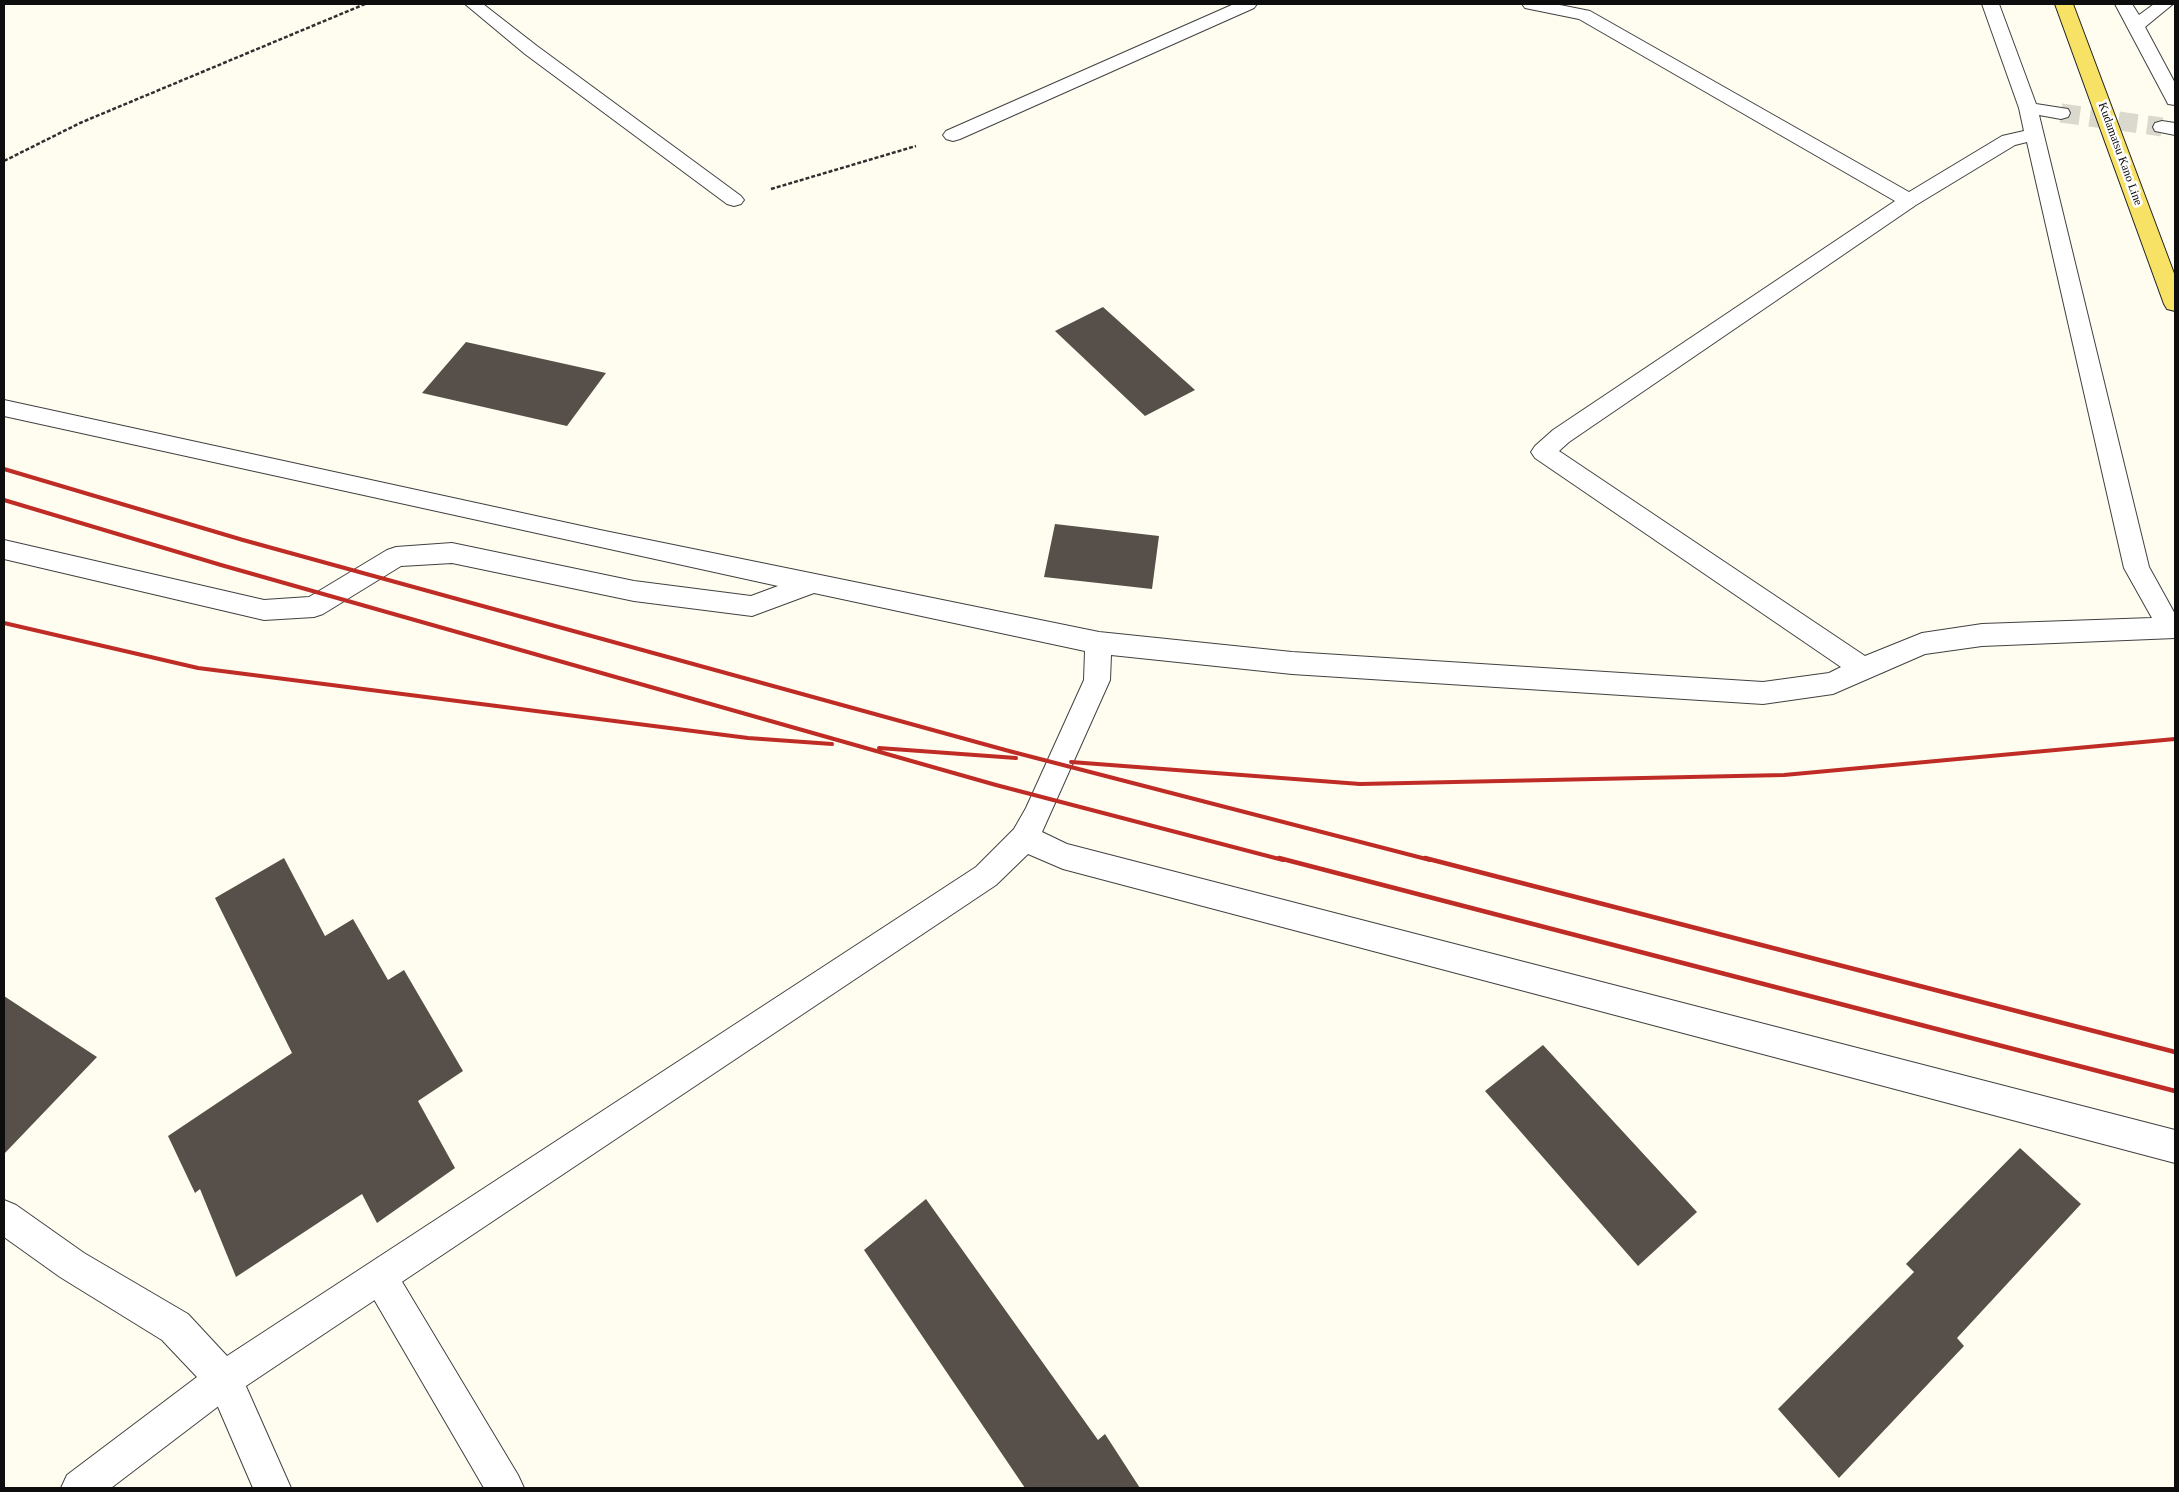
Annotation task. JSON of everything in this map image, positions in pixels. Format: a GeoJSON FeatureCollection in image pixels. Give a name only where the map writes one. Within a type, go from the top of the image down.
{"type":"FeatureCollection","features":[{"type":"Feature","properties":{"kind":"main road","name":"Kudamatsu Kano Line"},"geometry":{"type":"LineString","coordinates":[[2064,4],[2175,304]]}},
{"type":"Feature","properties":{"kind":"street"},"geometry":{"type":"LineString","coordinates":[[473,4],[531,50],[734,200]]}},
{"type":"Feature","properties":{"kind":"street"},"geometry":{"type":"LineString","coordinates":[[953,135],[1248,4]]}},
{"type":"Feature","properties":{"kind":"street"},"geometry":{"type":"LineString","coordinates":[[1531,4],[1584,15],[1909,201]]}},
{"type":"Feature","properties":{"kind":"street"},"geometry":{"type":"LineString","coordinates":[[4,408],[811,584],[1099,643],[1292,664],[1763,694],[1833,683],[1922,644],[1982,635],[2173,628],[2137,568],[2028,108],[1990,4]]}},
{"type":"Feature","properties":{"kind":"street"},"geometry":{"type":"LineString","coordinates":[[2124,4],[2175,100]]}},
{"type":"Feature","properties":{"kind":"street"},"geometry":{"type":"LineString","coordinates":[[2135,27],[2164,4]]}},
{"type":"Feature","properties":{"kind":"street"},"geometry":{"type":"LineString","coordinates":[[2028,108],[2061,113]]}},
{"type":"Feature","properties":{"kind":"street"},"geometry":{"type":"LineString","coordinates":[[1864,668],[1543,452],[1561,436],[1909,201],[2009,140],[2034,135]]}},
{"type":"Feature","properties":{"kind":"street"},"geometry":{"type":"LineString","coordinates":[[4,549],[264,610],[314,607],[396,556],[452,553],[634,591],[752,606],[811,584]]}},
{"type":"Feature","properties":{"kind":"street"},"geometry":{"type":"LineString","coordinates":[[80,1488],[224,1379],[986,876],[1024,838],[1037,814],[1097,680],[1099,643]]}},
{"type":"Feature","properties":{"kind":"street"},"geometry":{"type":"LineString","coordinates":[[1024,838],[1062,856],[2175,1147]]}},
{"type":"Feature","properties":{"kind":"street"},"geometry":{"type":"LineString","coordinates":[[4,1217],[72,1265],[175,1327],[224,1379],[272,1488]]}},
{"type":"Feature","properties":{"kind":"street"},"geometry":{"type":"LineString","coordinates":[[380,1277],[504,1488]]}},
{"type":"Feature","properties":{"kind":"path"},"geometry":{"type":"LineString","coordinates":[[4,161],[80,123],[365,4]]}},
{"type":"Feature","properties":{"kind":"path"},"geometry":{"type":"LineString","coordinates":[[734,200],[953,135]]}},
{"type":"Feature","properties":{"kind":"building"},"geometry":{"type":"Polygon","coordinates":[[[1103,307],[1195,390],[1145,416],[1055,331],[1103,307]]]}},
{"type":"Feature","properties":{"kind":"building"},"geometry":{"type":"Polygon","coordinates":[[[466,342],[606,373],[567,426],[422,393],[466,342]]]}},
{"type":"Feature","properties":{"kind":"building"},"geometry":{"type":"Polygon","coordinates":[[[1055,524],[1159,536],[1152,589],[1044,577],[1055,524]]]}},
{"type":"Feature","properties":{"kind":"building"},"geometry":{"type":"Polygon","coordinates":[[[284,858],[325,936],[353,919],[388,980],[404,970],[463,1071],[418,1101],[455,1168],[377,1223],[362,1194],[236,1277],[200,1189],[195,1193],[168,1136],[292,1053],[215,898],[284,858]]]}},
{"type":"Feature","properties":{"kind":"building"},"geometry":{"type":"Polygon","coordinates":[[[4,996],[97,1057],[4,1154],[4,996]]]}},
{"type":"Feature","properties":{"kind":"building"},"geometry":{"type":"Polygon","coordinates":[[[1543,1045],[1697,1212],[1638,1266],[1485,1091],[1543,1045]]]}},
{"type":"Feature","properties":{"kind":"building"},"geometry":{"type":"Polygon","coordinates":[[[2020,1148],[2081,1204],[1957,1338],[1964,1346],[1839,1478],[1778,1409],[1914,1272],[1906,1264],[2020,1148]]]}},
{"type":"Feature","properties":{"kind":"building"},"geometry":{"type":"Polygon","coordinates":[[[926,1199],[1098,1440],[1105,1434],[1140,1488],[1025,1488],[864,1250],[926,1199]]]}},
{"type":"Feature","properties":{"kind":"tunnel"},"geometry":{"type":"LineString","coordinates":[[2061,113],[2162,127]]}},
{"type":"Feature","properties":{"kind":"railway"},"geometry":{"type":"LineString","coordinates":[[4,469],[243,540],[1009,751],[1430,860]]}},
{"type":"Feature","properties":{"kind":"railway"},"geometry":{"type":"LineString","coordinates":[[4,500],[221,565],[996,785],[1283,860]]}},
{"type":"Feature","properties":{"kind":"railway"},"geometry":{"type":"LineString","coordinates":[[4,623],[198,668],[748,738],[832,744]]}},
{"type":"Feature","properties":{"kind":"railway"},"geometry":{"type":"LineString","coordinates":[[1071,762],[1360,784],[1784,775],[2175,739]]}},
{"type":"Feature","properties":{"kind":"railway"},"geometry":{"type":"LineString","coordinates":[[879,748],[1016,758]]}},
{"type":"Feature","properties":{"kind":"railway"},"geometry":{"type":"LineString","coordinates":[[1279,858],[2175,1091]]}},
{"type":"Feature","properties":{"kind":"railway"},"geometry":{"type":"LineString","coordinates":[[1425,858],[2175,1052]]}}]}
